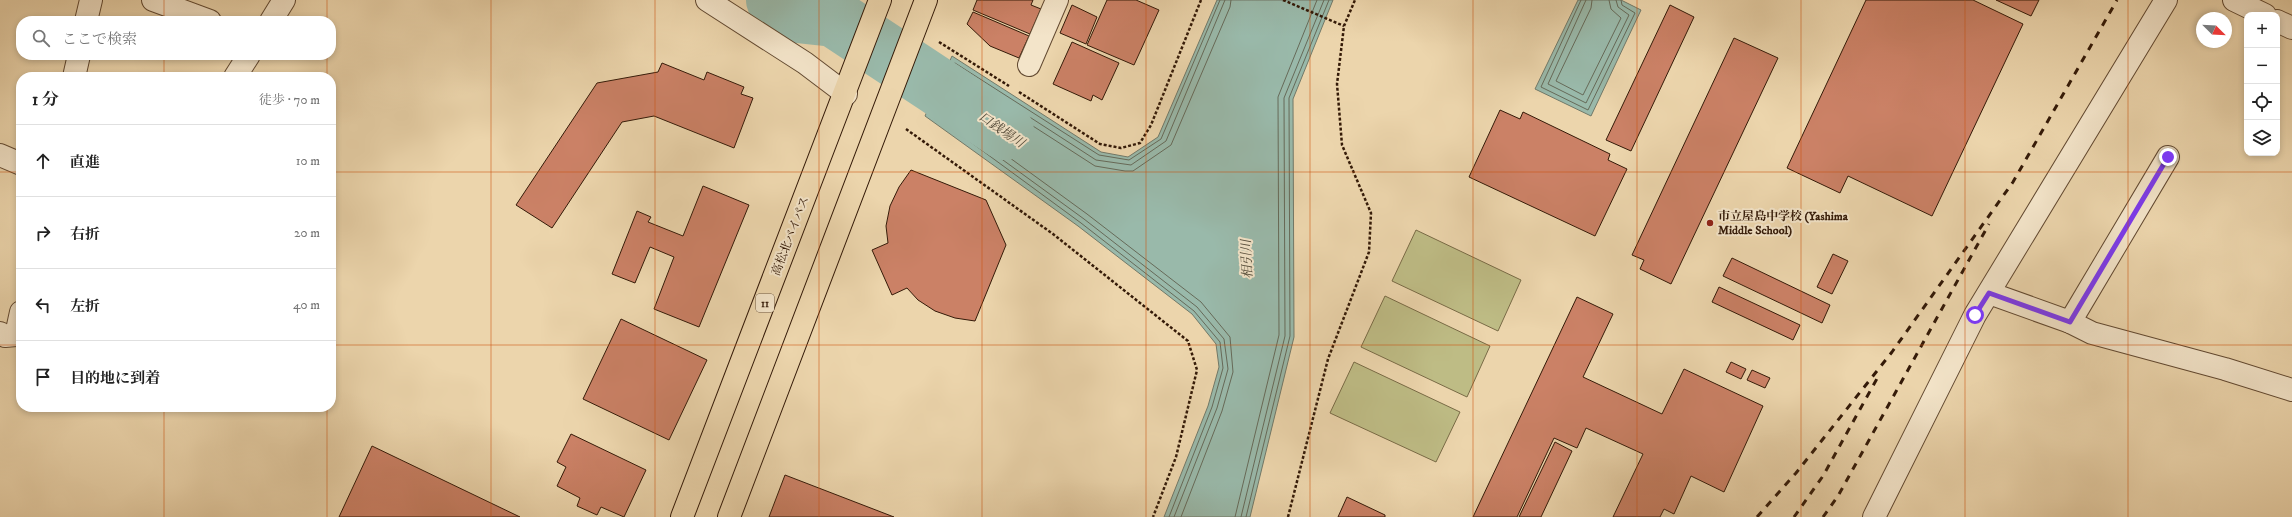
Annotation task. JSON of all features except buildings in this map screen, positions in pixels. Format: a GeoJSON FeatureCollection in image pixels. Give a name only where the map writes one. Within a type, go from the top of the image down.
{"type":"FeatureCollection","features":[{"type":"Feature","properties":{"kind":"highway"},"geometry":{"type":"LineString","coordinates":[[729,517],[885,112],[926,0]]}},
{"type":"Feature","properties":{"kind":"highway","name":"高松北バイパス"},"geometry":{"type":"LineString","coordinates":[[682,517],[847,91],[877,5]]}},
{"type":"Feature","properties":{"kind":"street"},"geometry":{"type":"LineString","coordinates":[[87,16],[91,0]]}},
{"type":"Feature","properties":{"kind":"street"},"geometry":{"type":"LineString","coordinates":[[152,0],[196,16]]}},
{"type":"Feature","properties":{"kind":"street"},"geometry":{"type":"LineString","coordinates":[[274,16],[284,0]]}},
{"type":"Feature","properties":{"kind":"street"},"geometry":{"type":"LineString","coordinates":[[707,0],[847,91]]}},
{"type":"Feature","properties":{"kind":"street"},"geometry":{"type":"LineString","coordinates":[[1029,65],[1057,0]]}},
{"type":"Feature","properties":{"kind":"street"},"geometry":{"type":"LineString","coordinates":[[1874,517],[1975,315],[2166,0]]}},
{"type":"Feature","properties":{"kind":"street"},"geometry":{"type":"LineString","coordinates":[[2234,0],[2259,12]]}},
{"type":"Feature","properties":{"kind":"street"},"geometry":{"type":"LineString","coordinates":[[2280,22],[2292,28]]}},
{"type":"Feature","properties":{"kind":"street"},"geometry":{"type":"LineString","coordinates":[[75,72],[78,60]]}},
{"type":"Feature","properties":{"kind":"street"},"geometry":{"type":"LineString","coordinates":[[238,72],[246,60]]}},
{"type":"Feature","properties":{"kind":"street"},"geometry":{"type":"LineString","coordinates":[[0,155],[16,162]]}},
{"type":"Feature","properties":{"kind":"street"},"geometry":{"type":"LineString","coordinates":[[2070,322],[2168,157]]}},
{"type":"Feature","properties":{"kind":"street"},"geometry":{"type":"LineString","coordinates":[[1989,293],[2070,322],[2092,333],[2226,369],[2292,390]]}},
{"type":"Feature","properties":{"kind":"street"},"geometry":{"type":"LineString","coordinates":[[0,334],[5,336],[16,335]]}},
{"type":"Feature","properties":{"kind":"path"},"geometry":{"type":"LineString","coordinates":[[937,40],[1100,144],[1121,148],[1140,143],[1151,125],[1202,0]]}},
{"type":"Feature","properties":{"kind":"path"},"geometry":{"type":"LineString","coordinates":[[1283,0],[1344,26]]}},
{"type":"Feature","properties":{"kind":"path"},"geometry":{"type":"LineString","coordinates":[[1288,517],[1328,359],[1369,252],[1370,213],[1342,145],[1337,84],[1344,26],[1355,0]]}},
{"type":"Feature","properties":{"kind":"path"},"geometry":{"type":"LineString","coordinates":[[905,128],[1052,234],[1188,341],[1198,370],[1176,457],[1153,517]]}},
{"type":"Feature","properties":{"kind":"shaded area"},"geometry":{"type":"Polygon","coordinates":[[[1416,230],[1521,280],[1498,331],[1392,281],[1416,230]]]}},
{"type":"Feature","properties":{"kind":"shaded area"},"geometry":{"type":"Polygon","coordinates":[[[1385,296],[1490,346],[1467,397],[1361,347],[1385,296]]]}},
{"type":"Feature","properties":{"kind":"shaded area"},"geometry":{"type":"Polygon","coordinates":[[[1354,362],[1460,412],[1436,462],[1330,413],[1354,362]]]}},
{"type":"Feature","properties":{"kind":"water","name":"相引川"},"geometry":{"type":"Polygon","coordinates":[[[1217,0],[1333,0],[1293,99],[1294,337],[1250,517],[1164,517],[1208,406],[1219,367],[1216,344],[1192,314],[1078,226],[925,116],[952,56],[1101,152],[1128,157],[1158,137],[1217,0]]]}},
{"type":"Feature","properties":{"kind":"water"},"geometry":{"type":"Polygon","coordinates":[[[1578,0],[1621,0],[1641,10],[1591,116],[1535,89],[1578,0]]]}},
{"type":"Feature","properties":{"kind":"waterway","name":"口銭場川"},"geometry":{"type":"LineString","coordinates":[[775,0],[797,14],[834,18],[1005,131]]}},
{"type":"Feature","properties":{"kind":"railway"},"geometry":{"type":"LineString","coordinates":[[1757,517],[1796,473],[1892,352],[2013,182],[2117,0]]}},
{"type":"Feature","properties":{"kind":"railway"},"geometry":{"type":"LineString","coordinates":[[1823,517],[1838,496],[1989,224]]}},
{"type":"Feature","properties":{"kind":"railway"},"geometry":{"type":"LineString","coordinates":[[1794,517],[1823,476],[1879,375]]}},
{"type":"Feature","properties":{"kind":"place","name":"市立屋島中学校 (Yashima Middle School)"},"geometry":{"type":"Point","coordinates":[1710,223]}},
{"type":"Feature","properties":{"kind":"route"},"geometry":{"type":"LineString","coordinates":[[1975,315],[1989,293],[2070,322],[2168,157]]}}]}
